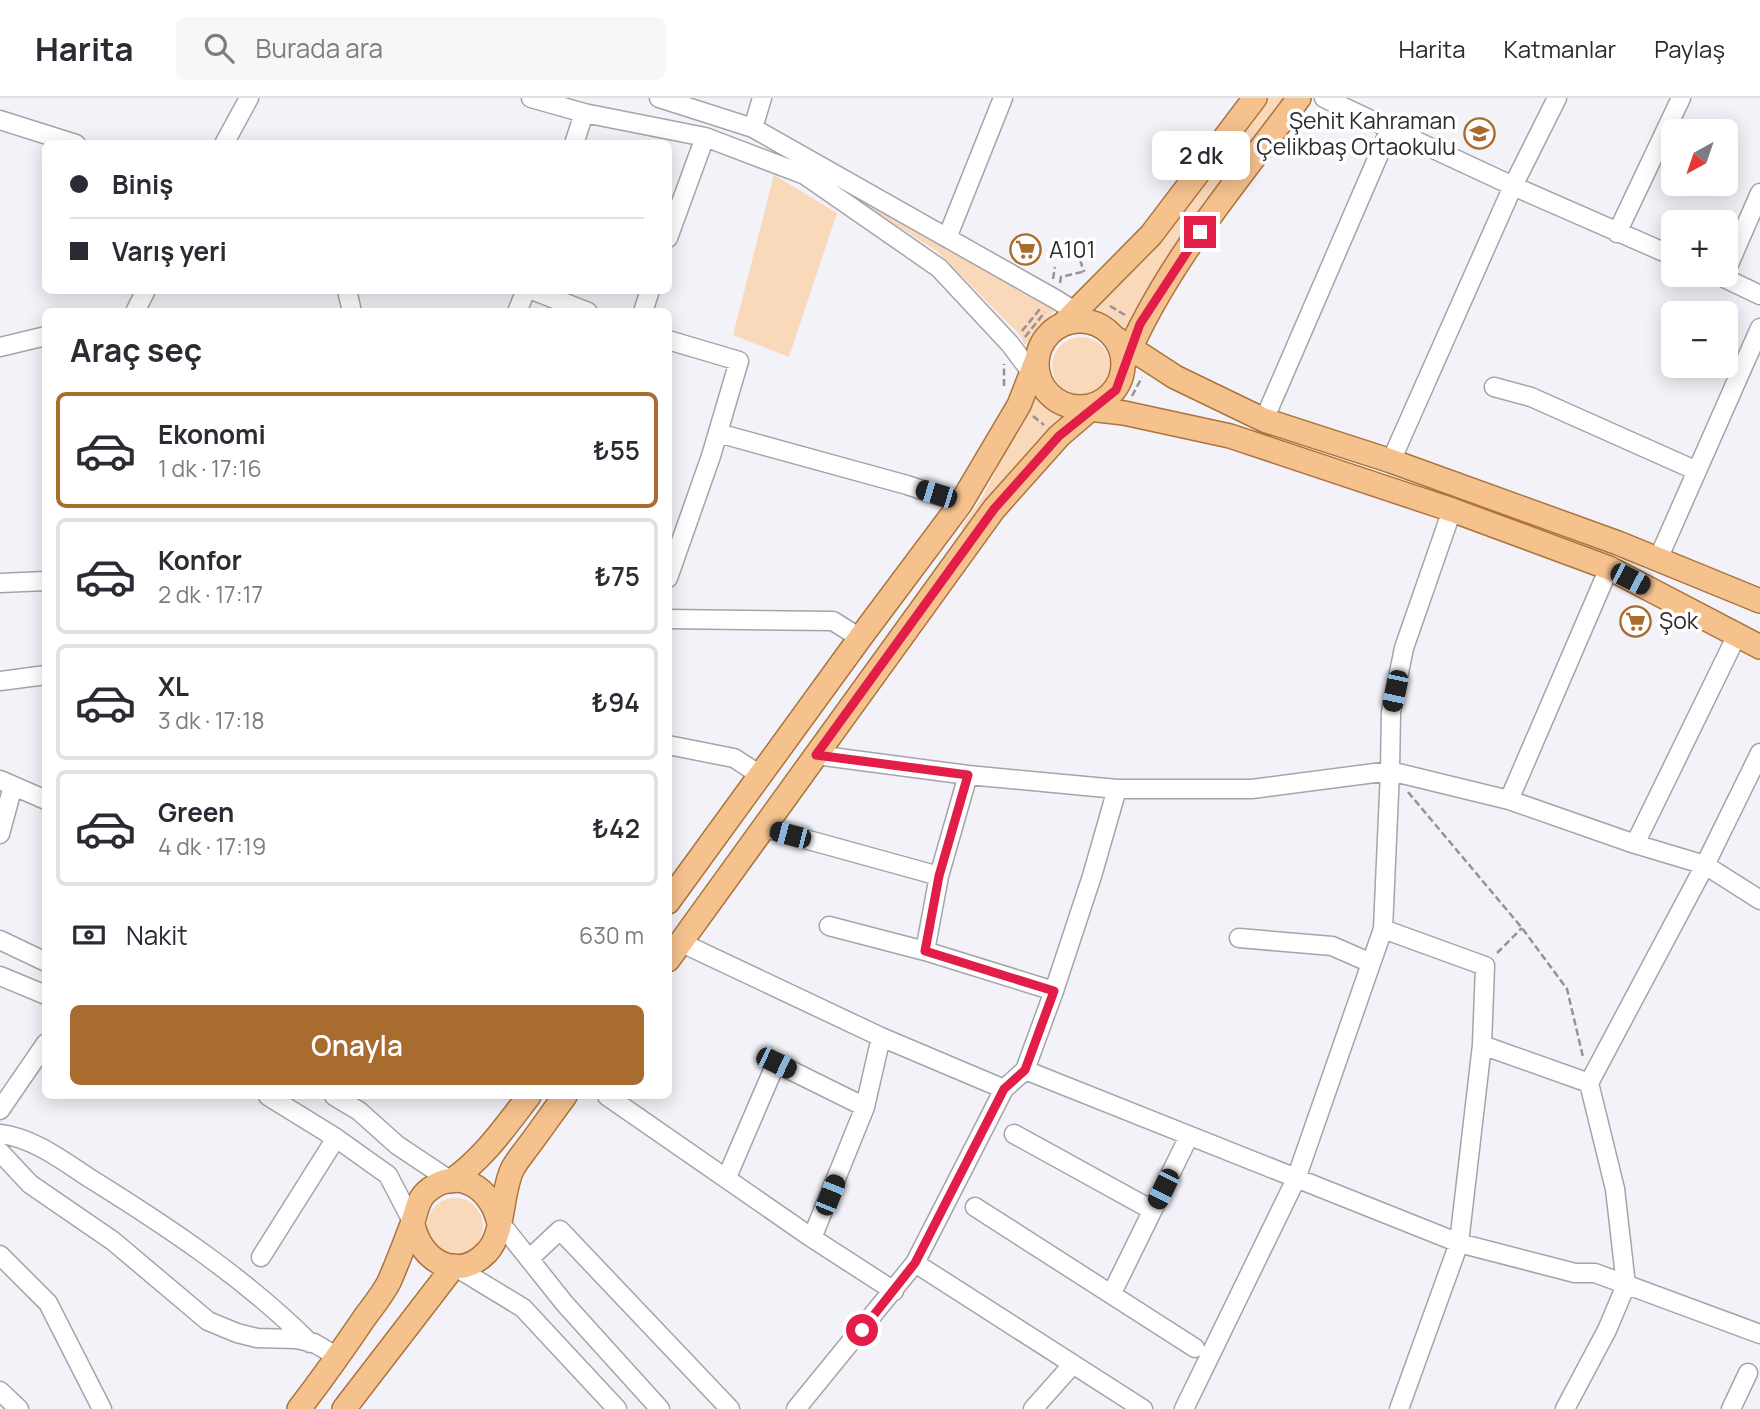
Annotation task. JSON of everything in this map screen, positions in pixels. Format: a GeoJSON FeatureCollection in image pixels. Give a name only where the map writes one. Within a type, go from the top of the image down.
{"type":"FeatureCollection","features":[{"type":"Feature","properties":{"kind":"main road"},"geometry":{"type":"LineString","coordinates":[[672,896],[961,503],[1037,373],[1046,338],[1077,319],[1151,235],[1254,98]]}},
{"type":"Feature","properties":{"kind":"main road"},"geometry":{"type":"LineString","coordinates":[[675,951],[994,509],[1059,436],[1088,408],[1106,400],[1116,390],[1122,377],[1123,350],[1183,254],[1299,98]]}},
{"type":"Feature","properties":{"kind":"main road"},"geometry":{"type":"LineString","coordinates":[[1077,319],[1105,328],[1123,350],[1152,361],[1183,382],[1265,420],[1391,461],[1618,542],[1760,601]]}},
{"type":"Feature","properties":{"kind":"main road"},"geometry":{"type":"LineString","coordinates":[[1037,373],[1053,399],[1066,406],[1124,413],[1230,436],[1452,510],[1609,568],[1760,648]]}},
{"type":"Feature","properties":{"kind":"main road"},"geometry":{"type":"LineString","coordinates":[[299,1409],[388,1285],[421,1198],[429,1189],[451,1181],[477,1161],[527,1099]]}},
{"type":"Feature","properties":{"kind":"main road"},"geometry":{"type":"LineString","coordinates":[[413,1223],[415,1237],[421,1248],[441,1264],[467,1265],[488,1252],[494,1242],[511,1171],[563,1099]]}},
{"type":"Feature","properties":{"kind":"main road"},"geometry":{"type":"LineString","coordinates":[[451,1181],[465,1182],[488,1196],[495,1207],[498,1220]]}},
{"type":"Feature","properties":{"kind":"main road"},"geometry":{"type":"LineString","coordinates":[[344,1409],[454,1266]]}},
{"type":"Feature","properties":{"kind":"street"},"geometry":{"type":"LineString","coordinates":[[226,140],[249,98]]}},
{"type":"Feature","properties":{"kind":"street"},"geometry":{"type":"LineString","coordinates":[[531,98],[584,113],[705,137],[805,175],[939,268],[1037,373]]}},
{"type":"Feature","properties":{"kind":"street"},"geometry":{"type":"LineString","coordinates":[[659,98],[753,128],[1052,297],[1077,319]]}},
{"type":"Feature","properties":{"kind":"street"},"geometry":{"type":"LineString","coordinates":[[753,128],[762,98]]}},
{"type":"Feature","properties":{"kind":"street"},"geometry":{"type":"LineString","coordinates":[[947,238],[1003,98]]}},
{"type":"Feature","properties":{"kind":"street"},"geometry":{"type":"LineString","coordinates":[[1324,98],[1513,187],[1661,251]]}},
{"type":"Feature","properties":{"kind":"street"},"geometry":{"type":"LineString","coordinates":[[1391,461],[1513,187],[1557,98]]}},
{"type":"Feature","properties":{"kind":"street"},"geometry":{"type":"LineString","coordinates":[[1617,233],[1681,98]]}},
{"type":"Feature","properties":{"kind":"street"},"geometry":{"type":"LineString","coordinates":[[575,140],[584,113]]}},
{"type":"Feature","properties":{"kind":"street"},"geometry":{"type":"LineString","coordinates":[[0,120],[63,140]]}},
{"type":"Feature","properties":{"kind":"street"},"geometry":{"type":"LineString","coordinates":[[1265,420],[1390,129]]}},
{"type":"Feature","properties":{"kind":"street"},"geometry":{"type":"LineString","coordinates":[[672,227],[705,137]]}},
{"type":"Feature","properties":{"kind":"street"},"geometry":{"type":"LineString","coordinates":[[1738,240],[1760,194]]}},
{"type":"Feature","properties":{"kind":"street"},"geometry":{"type":"LineString","coordinates":[[1738,283],[1760,295]]}},
{"type":"Feature","properties":{"kind":"street"},"geometry":{"type":"LineString","coordinates":[[542,294],[578,308]]}},
{"type":"Feature","properties":{"kind":"street"},"geometry":{"type":"LineString","coordinates":[[1658,559],[1760,327]]}},
{"type":"Feature","properties":{"kind":"street"},"geometry":{"type":"LineString","coordinates":[[0,347],[42,337]]}},
{"type":"Feature","properties":{"kind":"street"},"geometry":{"type":"LineString","coordinates":[[672,341],[739,361],[718,433],[672,566]]}},
{"type":"Feature","properties":{"kind":"street"},"geometry":{"type":"LineString","coordinates":[[1494,387],[1531,397],[1696,471]]}},
{"type":"Feature","properties":{"kind":"street"},"geometry":{"type":"LineString","coordinates":[[718,433],[907,485],[961,503]]}},
{"type":"Feature","properties":{"kind":"street"},"geometry":{"type":"LineString","coordinates":[[1184,1409],[1296,1179],[1383,929],[1391,712],[1404,648],[1452,510]]}},
{"type":"Feature","properties":{"kind":"street"},"geometry":{"type":"LineString","coordinates":[[1509,800],[1609,568]]}},
{"type":"Feature","properties":{"kind":"street"},"geometry":{"type":"LineString","coordinates":[[0,583],[42,581]]}},
{"type":"Feature","properties":{"kind":"street"},"geometry":{"type":"LineString","coordinates":[[672,619],[833,621],[860,638]]}},
{"type":"Feature","properties":{"kind":"street"},"geometry":{"type":"LineString","coordinates":[[1635,844],[1737,635]]}},
{"type":"Feature","properties":{"kind":"street"},"geometry":{"type":"LineString","coordinates":[[0,681],[42,676]]}},
{"type":"Feature","properties":{"kind":"street"},"geometry":{"type":"LineString","coordinates":[[672,746],[734,758],[760,775]]}},
{"type":"Feature","properties":{"kind":"street"},"geometry":{"type":"LineString","coordinates":[[1565,1409],[1607,1330],[1626,1285],[1615,1189],[1589,1083],[1705,865],[1760,753]]}},
{"type":"Feature","properties":{"kind":"street"},"geometry":{"type":"LineString","coordinates":[[816,755],[968,775],[1117,789],[1252,789],[1390,771],[1509,800],[1635,844],[1705,865],[1760,901]]}},
{"type":"Feature","properties":{"kind":"street"},"geometry":{"type":"LineString","coordinates":[[925,951],[939,876],[968,775]]}},
{"type":"Feature","properties":{"kind":"street"},"geometry":{"type":"LineString","coordinates":[[0,834],[6,783],[42,798]]}},
{"type":"Feature","properties":{"kind":"street"},"geometry":{"type":"LineString","coordinates":[[796,1409],[915,1263],[1004,1089],[1025,1070],[1092,876],[1117,789]]}},
{"type":"Feature","properties":{"kind":"street"},"geometry":{"type":"LineString","coordinates":[[765,828],[939,876]]}},
{"type":"Feature","properties":{"kind":"street"},"geometry":{"type":"LineString","coordinates":[[829,926],[925,951],[1054,991]]}},
{"type":"Feature","properties":{"kind":"street"},"geometry":{"type":"LineString","coordinates":[[1383,929],[1485,966],[1482,1045],[1459,1243],[1399,1409]]}},
{"type":"Feature","properties":{"kind":"street"},"geometry":{"type":"LineString","coordinates":[[1238,938],[1332,946],[1371,963]]}},
{"type":"Feature","properties":{"kind":"street"},"geometry":{"type":"LineString","coordinates":[[0,940],[42,960]]}},
{"type":"Feature","properties":{"kind":"street"},"geometry":{"type":"LineString","coordinates":[[675,951],[1004,1089]]}},
{"type":"Feature","properties":{"kind":"street"},"geometry":{"type":"LineString","coordinates":[[0,975],[42,993]]}},
{"type":"Feature","properties":{"kind":"street"},"geometry":{"type":"LineString","coordinates":[[812,1238],[865,1107],[881,1037]]}},
{"type":"Feature","properties":{"kind":"street"},"geometry":{"type":"LineString","coordinates":[[1482,1045],[1589,1083]]}},
{"type":"Feature","properties":{"kind":"street"},"geometry":{"type":"LineString","coordinates":[[0,1110],[42,1049]]}},
{"type":"Feature","properties":{"kind":"street"},"geometry":{"type":"LineString","coordinates":[[727,1177],[776,1063],[865,1107]]}},
{"type":"Feature","properties":{"kind":"street"},"geometry":{"type":"LineString","coordinates":[[1025,1070],[1459,1243],[1575,1273],[1595,1273],[1760,1334]]}},
{"type":"Feature","properties":{"kind":"street"},"geometry":{"type":"LineString","coordinates":[[273,1099],[336,1138],[387,1175],[413,1223]]}},
{"type":"Feature","properties":{"kind":"street"},"geometry":{"type":"LineString","coordinates":[[339,1099],[359,1111],[397,1145],[451,1181]]}},
{"type":"Feature","properties":{"kind":"street"},"geometry":{"type":"LineString","coordinates":[[611,1099],[812,1238],[894,1290]]}},
{"type":"Feature","properties":{"kind":"street"},"geometry":{"type":"LineString","coordinates":[[0,1134],[11,1135],[40,1147],[167,1226],[280,1312],[310,1343]]}},
{"type":"Feature","properties":{"kind":"street"},"geometry":{"type":"LineString","coordinates":[[1014,1134],[1152,1210]]}},
{"type":"Feature","properties":{"kind":"street"},"geometry":{"type":"LineString","coordinates":[[1112,1293],[1189,1136]]}},
{"type":"Feature","properties":{"kind":"street"},"geometry":{"type":"LineString","coordinates":[[261,1257],[336,1138]]}},
{"type":"Feature","properties":{"kind":"street"},"geometry":{"type":"LineString","coordinates":[[0,1152],[30,1184],[113,1241],[208,1321],[257,1338],[296,1339],[338,1357]]}},
{"type":"Feature","properties":{"kind":"street"},"geometry":{"type":"LineString","coordinates":[[975,1207],[1195,1348]]}},
{"type":"Feature","properties":{"kind":"street"},"geometry":{"type":"LineString","coordinates":[[498,1220],[565,1304],[660,1409]]}},
{"type":"Feature","properties":{"kind":"street"},"geometry":{"type":"LineString","coordinates":[[529,1259],[560,1230],[730,1409]]}},
{"type":"Feature","properties":{"kind":"street"},"geometry":{"type":"LineString","coordinates":[[0,1255],[48,1303],[102,1409]]}},
{"type":"Feature","properties":{"kind":"street"},"geometry":{"type":"LineString","coordinates":[[915,1263],[1143,1409]]}},
{"type":"Feature","properties":{"kind":"street"},"geometry":{"type":"LineString","coordinates":[[454,1266],[523,1308],[617,1409]]}},
{"type":"Feature","properties":{"kind":"street"},"geometry":{"type":"LineString","coordinates":[[1033,1409],[1073,1364]]}},
{"type":"Feature","properties":{"kind":"street"},"geometry":{"type":"LineString","coordinates":[[1731,1409],[1748,1373]]}},
{"type":"Feature","properties":{"kind":"street"},"geometry":{"type":"LineString","coordinates":[[0,1391],[19,1409]]}},
{"type":"Feature","properties":{"kind":"path"},"geometry":{"type":"LineString","coordinates":[[1010,344],[1052,297],[1055,267]]}},
{"type":"Feature","properties":{"kind":"path"},"geometry":{"type":"LineString","coordinates":[[1124,413],[1152,361]]}},
{"type":"Feature","properties":{"kind":"path"},"geometry":{"type":"LineString","coordinates":[[1390,771],[1522,928],[1567,989],[1589,1083]]}},
{"type":"Feature","properties":{"kind":"path"},"geometry":{"type":"LineString","coordinates":[[1485,966],[1522,928]]}},
{"type":"Feature","properties":{"kind":"shaded area"},"geometry":{"type":"Polygon","coordinates":[[[1266,98],[1284,98],[1173,250],[1127,332],[1113,318],[1095,308],[1159,242],[1266,98]]]}},
{"type":"Feature","properties":{"kind":"shaded area"},"geometry":{"type":"Polygon","coordinates":[[[811,170],[945,244],[1055,310],[1025,345],[1019,334],[938,252],[811,170]]]}},
{"type":"Feature","properties":{"kind":"shaded area"},"geometry":{"type":"Polygon","coordinates":[[[774,175],[837,213],[789,357],[733,335],[774,175]]]}},
{"type":"Feature","properties":{"kind":"shaded area"},"geometry":{"type":"Polygon","coordinates":[[[1081,337],[1092,339],[1105,350],[1110,366],[1108,377],[1097,390],[1081,395],[1070,393],[1057,382],[1052,366],[1054,355],[1065,342],[1081,337]]]}},
{"type":"Feature","properties":{"kind":"shaded area"},"geometry":{"type":"Polygon","coordinates":[[[1034,395],[1047,409],[1065,417],[967,532],[961,528],[983,496],[1034,395]]]}},
{"type":"Feature","properties":{"kind":"shaded area"},"geometry":{"type":"Polygon","coordinates":[[[450,1198],[460,1198],[475,1206],[481,1215],[481,1237],[475,1246],[460,1254],[450,1254],[432,1242],[427,1231],[427,1221],[439,1203],[450,1198]]]}},
{"type":"Feature","properties":{"kind":"place","name":"Şehit Kahraman Çelikbaş Ortaokulu"},"geometry":{"type":"Point","coordinates":[1479,134]}},
{"type":"Feature","properties":{"kind":"place","name":"A101"},"geometry":{"type":"Point","coordinates":[1026,250]}},
{"type":"Feature","properties":{"kind":"place","name":"Şok"},"geometry":{"type":"Point","coordinates":[1636,621]}},
{"type":"Feature","properties":{"kind":"route"},"geometry":{"type":"LineString","coordinates":[[862,1330],[915,1263],[1004,1089],[1025,1070],[1054,991],[925,951],[939,876],[968,775],[816,755],[994,509],[1059,436],[1116,390],[1140,324],[1183,254],[1200,232]]}}]}
